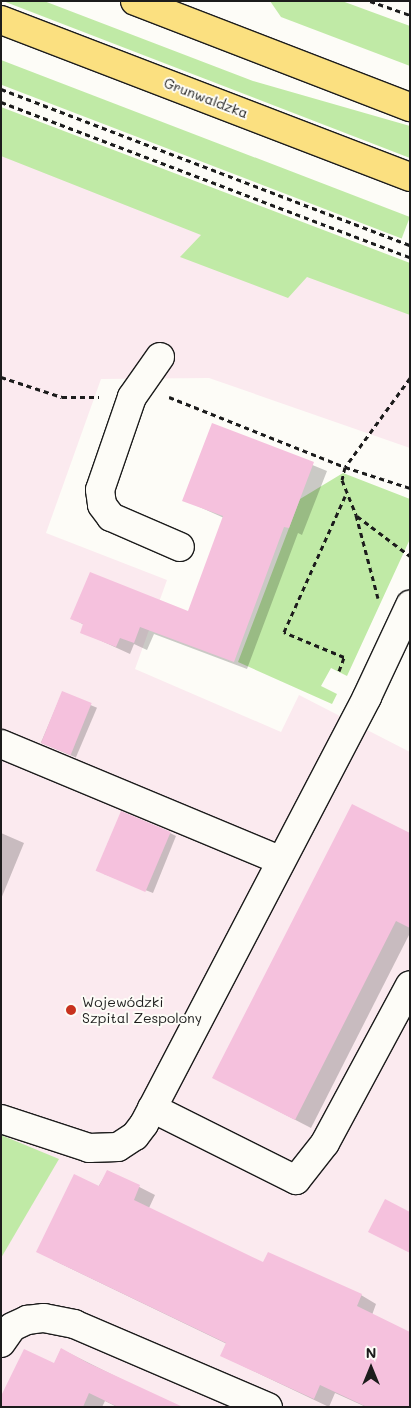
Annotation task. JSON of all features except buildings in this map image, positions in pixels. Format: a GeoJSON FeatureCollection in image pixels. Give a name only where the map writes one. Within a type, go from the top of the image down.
{"type":"FeatureCollection","features":[{"type":"Feature","properties":{"kind":"main road"},"geometry":{"type":"LineString","coordinates":[[135,1],[410,107]]}},
{"type":"Feature","properties":{"kind":"main road","name":"Grunwaldzka"},"geometry":{"type":"LineString","coordinates":[[1,20],[410,177]]}},
{"type":"Feature","properties":{"kind":"lane"},"geometry":{"type":"LineString","coordinates":[[160,357],[135,392],[100,490],[102,505],[111,517],[127,527],[180,547]]}},
{"type":"Feature","properties":{"kind":"lane"},"geometry":{"type":"LineString","coordinates":[[1,1119],[103,1150],[127,1144],[152,1108],[279,860],[367,697],[410,605]]}},
{"type":"Feature","properties":{"kind":"lane"},"geometry":{"type":"LineString","coordinates":[[1,744],[279,860]]}},
{"type":"Feature","properties":{"kind":"lane"},"geometry":{"type":"LineString","coordinates":[[152,1108],[296,1180],[325,1143],[410,985]]}},
{"type":"Feature","properties":{"kind":"lane"},"geometry":{"type":"LineString","coordinates":[[1,1343],[12,1326],[27,1320],[44,1318],[74,1324],[268,1407]]}},
{"type":"Feature","properties":{"kind":"path"},"geometry":{"type":"LineString","coordinates":[[370,1],[410,16]]}},
{"type":"Feature","properties":{"kind":"path"},"geometry":{"type":"LineString","coordinates":[[1,89],[410,244]]}},
{"type":"Feature","properties":{"kind":"path"},"geometry":{"type":"LineString","coordinates":[[1,102],[410,257]]}},
{"type":"Feature","properties":{"kind":"path"},"geometry":{"type":"LineString","coordinates":[[1,377],[62,397],[151,390],[345,467],[410,488]]}},
{"type":"Feature","properties":{"kind":"path"},"geometry":{"type":"LineString","coordinates":[[393,642],[379,605],[356,515],[346,496],[342,480],[345,467],[410,378]]}},
{"type":"Feature","properties":{"kind":"path"},"geometry":{"type":"LineString","coordinates":[[339,672],[344,657],[284,632],[346,496]]}},
{"type":"Feature","properties":{"kind":"path"},"geometry":{"type":"LineString","coordinates":[[356,515],[410,556]]}},
{"type":"Feature","properties":{"kind":"shaded area"},"geometry":{"type":"Polygon","coordinates":[[[1,115],[410,276],[410,448],[209,378],[101,379],[46,533],[167,580],[135,669],[281,732],[299,695],[410,752],[410,1407],[1,1407],[1,115]]]}},
{"type":"Feature","properties":{"kind":"green space"},"geometry":{"type":"Polygon","coordinates":[[[3,1],[44,1],[253,81],[410,126],[410,158],[3,1]]]}},
{"type":"Feature","properties":{"kind":"green space"},"geometry":{"type":"Polygon","coordinates":[[[270,1],[342,1],[410,26],[410,66],[281,17],[270,1]]]}},
{"type":"Feature","properties":{"kind":"green space"},"geometry":{"type":"Polygon","coordinates":[[[1,60],[410,217],[402,238],[1,85],[1,60]]]}},
{"type":"Feature","properties":{"kind":"green space"},"geometry":{"type":"Polygon","coordinates":[[[1,107],[410,263],[410,315],[307,277],[288,298],[180,257],[201,235],[1,156],[1,107]]]}},
{"type":"Feature","properties":{"kind":"green space"},"geometry":{"type":"Polygon","coordinates":[[[343,473],[410,499],[410,539],[347,676],[331,668],[321,686],[337,694],[332,704],[238,662],[300,499],[343,473]]]}},
{"type":"Feature","properties":{"kind":"green space"},"geometry":{"type":"Polygon","coordinates":[[[1,1135],[59,1159],[1,1258],[1,1135]]]}},
{"type":"Feature","properties":{"kind":"place","name":"Wojewódzki Szpital Zespolony"},"geometry":{"type":"Point","coordinates":[71,1010]}}]}
